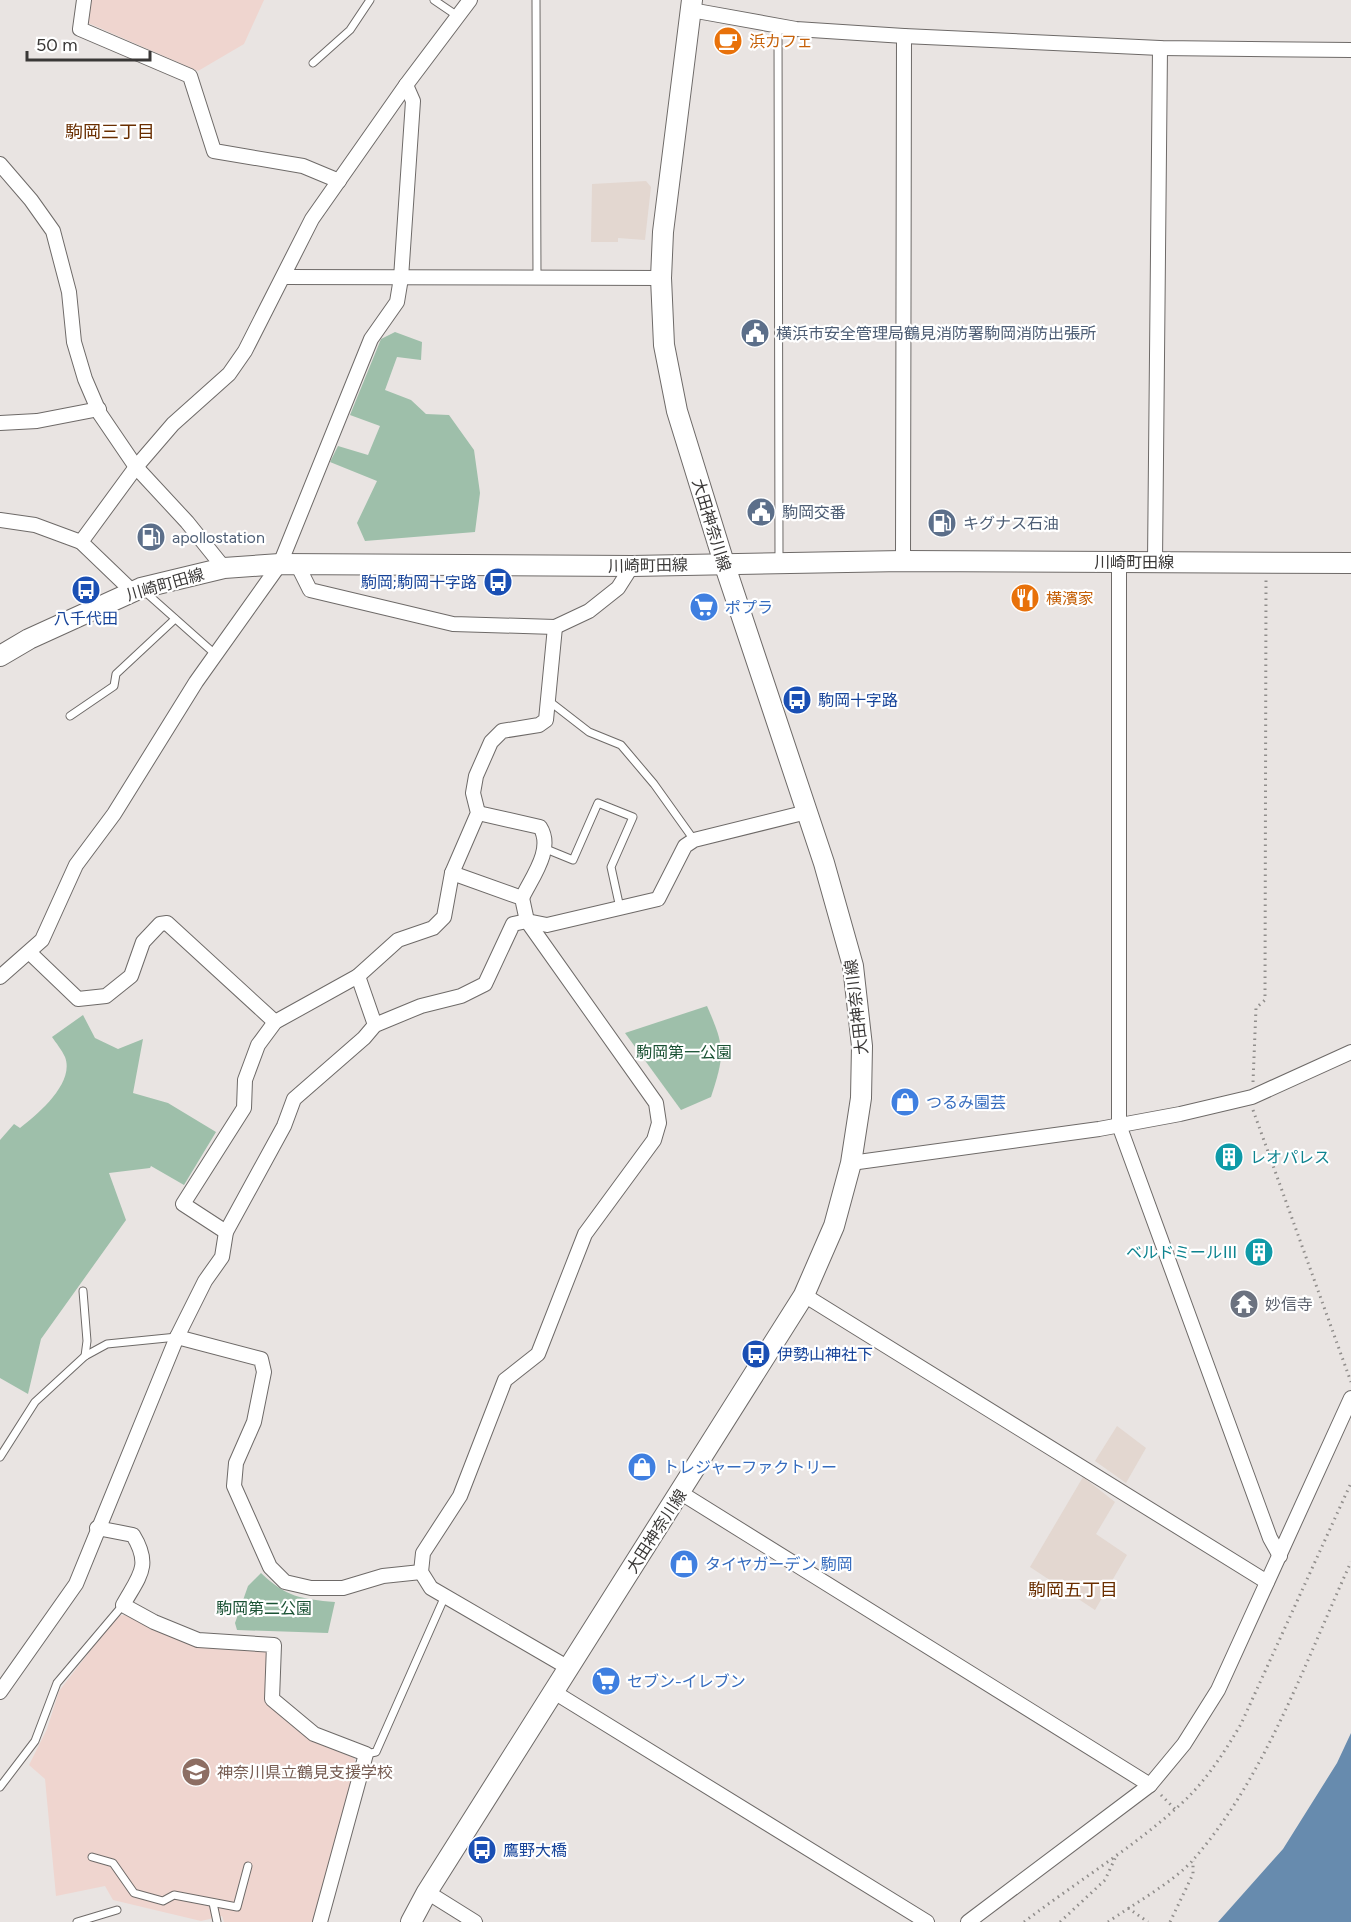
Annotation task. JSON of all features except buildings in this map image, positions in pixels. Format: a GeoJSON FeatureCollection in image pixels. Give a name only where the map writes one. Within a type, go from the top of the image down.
{"type":"FeatureCollection","features":[{"type":"Feature","properties":{"kind":"main road","name":"大田神奈川線"},"geometry":{"type":"LineString","coordinates":[[411,1922],[427,1892],[554,1692],[567,1667],[681,1493],[804,1295],[834,1226],[851,1163],[861,1098],[862,1046],[853,966],[807,812],[724,563],[677,411],[664,345],[661,278],[663,232],[691,5]]}},
{"type":"Feature","properties":{"kind":"main road","name":"川崎町田線"},"geometry":{"type":"LineString","coordinates":[[0,656],[29,639],[137,589],[224,568],[288,564],[632,566],[903,561],[1351,563]]}},
{"type":"Feature","properties":{"kind":"street"},"geometry":{"type":"LineString","coordinates":[[84,0],[80,29],[190,76],[214,152],[303,166],[339,181]]}},
{"type":"Feature","properties":{"kind":"street"},"geometry":{"type":"LineString","coordinates":[[81,542],[136,467],[173,424],[229,374],[245,351],[312,219],[406,85],[470,0]]}},
{"type":"Feature","properties":{"kind":"street"},"geometry":{"type":"LineString","coordinates":[[691,5],[778,26],[904,36],[1160,48],[1351,50]]}},
{"type":"Feature","properties":{"kind":"street"},"geometry":{"type":"LineString","coordinates":[[903,561],[904,36]]}},
{"type":"Feature","properties":{"kind":"street"},"geometry":{"type":"LineString","coordinates":[[1155,562],[1160,48]]}},
{"type":"Feature","properties":{"kind":"street"},"geometry":{"type":"LineString","coordinates":[[0,977],[30,953],[42,940],[76,865],[114,814],[215,654],[288,564],[371,339],[397,302],[401,278],[413,101],[406,85]]}},
{"type":"Feature","properties":{"kind":"street"},"geometry":{"type":"LineString","coordinates":[[0,164],[32,200],[53,231],[69,292],[74,342],[85,379],[99,410],[136,467],[187,522],[224,568]]}},
{"type":"Feature","properties":{"kind":"street"},"geometry":{"type":"LineString","coordinates":[[284,277],[661,278]]}},
{"type":"Feature","properties":{"kind":"street"},"geometry":{"type":"LineString","coordinates":[[0,423],[37,421],[99,410]]}},
{"type":"Feature","properties":{"kind":"street"},"geometry":{"type":"LineString","coordinates":[[0,520],[35,525],[81,542],[137,589]]}},
{"type":"Feature","properties":{"kind":"street"},"geometry":{"type":"LineString","coordinates":[[1119,562],[1119,1125],[1219,1405],[1270,1538],[1280,1556]]}},
{"type":"Feature","properties":{"kind":"street"},"geometry":{"type":"LineString","coordinates":[[288,564],[310,590],[364,604],[453,624],[555,627],[589,611],[618,588],[632,566]]}},
{"type":"Feature","properties":{"kind":"street"},"geometry":{"type":"LineString","coordinates":[[226,1232],[183,1204],[244,1108],[245,1080],[258,1045],[275,1022],[358,976],[398,940],[433,928],[444,917],[452,873],[478,813],[473,793],[476,776],[491,742],[502,731],[539,725],[546,720],[555,627]]}},
{"type":"Feature","properties":{"kind":"street"},"geometry":{"type":"LineString","coordinates":[[0,1692],[76,1584],[177,1337],[205,1281],[222,1257],[226,1232],[284,1126],[294,1099],[364,1038],[375,1025],[421,1006],[461,996],[485,984],[513,924],[527,921],[547,925],[658,899],[685,846],[694,840],[807,812]]}},
{"type":"Feature","properties":{"kind":"street"},"geometry":{"type":"LineString","coordinates":[[478,813],[540,827],[544,834],[546,849],[522,898],[527,921],[656,1103],[660,1124],[654,1140],[585,1234],[538,1354],[506,1380],[460,1496],[423,1553],[421,1572],[431,1588],[567,1667]]}},
{"type":"Feature","properties":{"kind":"street"},"geometry":{"type":"LineString","coordinates":[[452,873],[522,898]]}},
{"type":"Feature","properties":{"kind":"street"},"geometry":{"type":"LineString","coordinates":[[30,953],[78,999],[106,996],[130,976],[143,942],[160,924],[167,923],[275,1022]]}},
{"type":"Feature","properties":{"kind":"street"},"geometry":{"type":"LineString","coordinates":[[358,976],[375,1025]]}},
{"type":"Feature","properties":{"kind":"street"},"geometry":{"type":"LineString","coordinates":[[851,1163],[1119,1125],[1252,1097],[1351,1052]]}},
{"type":"Feature","properties":{"kind":"street"},"geometry":{"type":"LineString","coordinates":[[804,1295],[1267,1582]]}},
{"type":"Feature","properties":{"kind":"street"},"geometry":{"type":"LineString","coordinates":[[177,1337],[261,1359],[264,1372],[254,1422],[236,1463],[234,1486],[270,1567],[285,1582],[311,1588],[343,1588],[383,1576],[421,1572]]}},
{"type":"Feature","properties":{"kind":"street"},"geometry":{"type":"LineString","coordinates":[[968,1922],[1153,1788],[1218,1690],[1351,1398]]}},
{"type":"Feature","properties":{"kind":"street"},"geometry":{"type":"LineString","coordinates":[[681,1493],[1153,1788]]}},
{"type":"Feature","properties":{"kind":"street"},"geometry":{"type":"LineString","coordinates":[[97,1528],[133,1534],[143,1551],[142,1569],[123,1605],[154,1622],[198,1640],[274,1645],[272,1699],[314,1734],[366,1754],[320,1922]]}},
{"type":"Feature","properties":{"kind":"street"},"geometry":{"type":"LineString","coordinates":[[554,1692],[927,1922]]}},
{"type":"Feature","properties":{"kind":"street"},"geometry":{"type":"LineString","coordinates":[[427,1892],[476,1922]]}},
{"type":"Feature","properties":{"kind":"lane"},"geometry":{"type":"LineString","coordinates":[[313,63],[350,30],[370,0]]}},
{"type":"Feature","properties":{"kind":"lane"},"geometry":{"type":"LineString","coordinates":[[434,0],[459,17]]}},
{"type":"Feature","properties":{"kind":"lane"},"geometry":{"type":"LineString","coordinates":[[536,0],[537,278]]}},
{"type":"Feature","properties":{"kind":"lane"},"geometry":{"type":"LineString","coordinates":[[778,26],[780,563]]}},
{"type":"Feature","properties":{"kind":"lane"},"geometry":{"type":"LineString","coordinates":[[137,589],[215,654]]}},
{"type":"Feature","properties":{"kind":"lane"},"geometry":{"type":"LineString","coordinates":[[70,716],[114,686],[116,674],[175,619]]}},
{"type":"Feature","properties":{"kind":"lane"},"geometry":{"type":"LineString","coordinates":[[549,701],[590,732],[621,745],[654,784],[694,840]]}},
{"type":"Feature","properties":{"kind":"lane"},"geometry":{"type":"LineString","coordinates":[[546,849],[573,860],[598,803],[633,817],[611,867],[620,908]]}},
{"type":"Feature","properties":{"kind":"lane"},"geometry":{"type":"LineString","coordinates":[[83,1291],[87,1341],[85,1356]]}},
{"type":"Feature","properties":{"kind":"lane"},"geometry":{"type":"LineString","coordinates":[[0,1457],[35,1402],[85,1356],[107,1344],[177,1337]]}},
{"type":"Feature","properties":{"kind":"lane"},"geometry":{"type":"LineString","coordinates":[[366,1754],[376,1752],[445,1596]]}},
{"type":"Feature","properties":{"kind":"lane"},"geometry":{"type":"LineString","coordinates":[[0,1787],[35,1741],[57,1683],[123,1605]]}},
{"type":"Feature","properties":{"kind":"lane"},"geometry":{"type":"LineString","coordinates":[[92,1857],[114,1863],[134,1893],[163,1901],[174,1896],[237,1907],[248,1866]]}},
{"type":"Feature","properties":{"kind":"lane"},"geometry":{"type":"LineString","coordinates":[[213,1903],[217,1922]]}},
{"type":"Feature","properties":{"kind":"lane"},"geometry":{"type":"LineString","coordinates":[[77,1922],[117,1910]]}},
{"type":"Feature","properties":{"kind":"path"},"geometry":{"type":"LineString","coordinates":[[1274,563],[1264,583],[1265,1000],[1256,1008],[1253,1108],[1351,1382]]}},
{"type":"Feature","properties":{"kind":"path"},"geometry":{"type":"LineString","coordinates":[[1024,1922],[1175,1809],[1222,1756],[1241,1724],[1351,1483]]}},
{"type":"Feature","properties":{"kind":"path"},"geometry":{"type":"LineString","coordinates":[[1108,1922],[1192,1861],[1233,1803],[1260,1760],[1351,1562]]}},
{"type":"Feature","properties":{"kind":"path"},"geometry":{"type":"LineString","coordinates":[[1153,1788],[1175,1809]]}},
{"type":"Feature","properties":{"kind":"path"},"geometry":{"type":"LineString","coordinates":[[1060,1922],[1105,1880],[1117,1853]]}},
{"type":"Feature","properties":{"kind":"path"},"geometry":{"type":"LineString","coordinates":[[1170,1922],[1193,1874],[1192,1861]]}},
{"type":"Feature","properties":{"kind":"path"},"geometry":{"type":"LineString","coordinates":[[1128,1908],[1148,1922]]}},
{"type":"Feature","properties":{"kind":"shaded area"},"geometry":{"type":"Polygon","coordinates":[[[91,0],[264,0],[244,44],[198,71],[86,22],[91,0]]]}},
{"type":"Feature","properties":{"kind":"shaded area"},"geometry":{"type":"Polygon","coordinates":[[[646,181],[651,187],[645,240],[618,238],[618,242],[591,242],[592,184],[646,181]]]}},
{"type":"Feature","properties":{"kind":"shaded area"},"geometry":{"type":"Polygon","coordinates":[[[1117,1426],[1146,1448],[1126,1483],[1095,1461],[1117,1426]]]}},
{"type":"Feature","properties":{"kind":"shaded area"},"geometry":{"type":"Polygon","coordinates":[[[1083,1477],[1115,1502],[1096,1534],[1127,1555],[1095,1610],[1030,1567],[1083,1477]]]}},
{"type":"Feature","properties":{"kind":"shaded area","name":"神奈川県立鶴見支援学校"},"geometry":{"type":"Polygon","coordinates":[[[125,1615],[175,1638],[220,1648],[262,1650],[269,1654],[267,1700],[280,1716],[311,1740],[354,1758],[357,1765],[313,1922],[224,1922],[222,1916],[201,1921],[113,1900],[105,1886],[56,1896],[45,1779],[29,1765],[47,1729],[59,1691],[117,1616],[125,1615]]]}},
{"type":"Feature","properties":{"kind":"green space"},"geometry":{"type":"Polygon","coordinates":[[[395,332],[422,342],[421,360],[397,357],[385,390],[411,400],[426,414],[449,415],[474,450],[480,493],[475,532],[365,541],[357,523],[377,481],[330,462],[338,446],[368,455],[380,426],[350,415],[381,339],[395,332]]]}},
{"type":"Feature","properties":{"kind":"green space","name":"駒岡第一公園"},"geometry":{"type":"Polygon","coordinates":[[[707,1006],[720,1041],[719,1070],[711,1097],[681,1110],[625,1033],[707,1006]]]}},
{"type":"Feature","properties":{"kind":"green space"},"geometry":{"type":"Polygon","coordinates":[[[83,1015],[95,1038],[118,1049],[143,1039],[133,1093],[168,1103],[216,1132],[184,1185],[151,1166],[150,1168],[109,1173],[126,1220],[41,1339],[28,1394],[0,1378],[0,1140],[14,1124],[20,1128],[36,1115],[60,1087],[67,1067],[64,1054],[52,1037],[83,1015]]]}},
{"type":"Feature","properties":{"kind":"green space","name":"駒岡第二公園"},"geometry":{"type":"Polygon","coordinates":[[[261,1573],[286,1592],[313,1600],[335,1602],[328,1633],[237,1630],[235,1623],[248,1586],[261,1573]]]}},
{"type":"Feature","properties":{"kind":"water"},"geometry":{"type":"Polygon","coordinates":[[[1351,1733],[1351,1922],[1218,1922],[1283,1849],[1337,1763],[1351,1733]]]}},
{"type":"Feature","properties":{"kind":"place","name":"浜カフェ"},"geometry":{"type":"Point","coordinates":[728,41]}},
{"type":"Feature","properties":{"kind":"place","name":"横浜市安全管理局鶴見消防署駒岡消防出張所"},"geometry":{"type":"Point","coordinates":[755,333]}},
{"type":"Feature","properties":{"kind":"place","name":"駒岡交番"},"geometry":{"type":"Point","coordinates":[761,512]}},
{"type":"Feature","properties":{"kind":"place","name":"キグナス石油"},"geometry":{"type":"Point","coordinates":[942,523]}},
{"type":"Feature","properties":{"kind":"place","name":"apollostation"},"geometry":{"type":"Point","coordinates":[151,537]}},
{"type":"Feature","properties":{"kind":"place","name":"駒岡;駒岡十字路"},"geometry":{"type":"Point","coordinates":[498,582]}},
{"type":"Feature","properties":{"kind":"place","name":"八千代田"},"geometry":{"type":"Point","coordinates":[86,590]}},
{"type":"Feature","properties":{"kind":"place","name":"横濱家"},"geometry":{"type":"Point","coordinates":[1025,598]}},
{"type":"Feature","properties":{"kind":"place","name":"ポプラ"},"geometry":{"type":"Point","coordinates":[704,607]}},
{"type":"Feature","properties":{"kind":"place","name":"駒岡十字路"},"geometry":{"type":"Point","coordinates":[797,700]}},
{"type":"Feature","properties":{"kind":"place","name":"つるみ園芸"},"geometry":{"type":"Point","coordinates":[905,1102]}},
{"type":"Feature","properties":{"kind":"place","name":"レオパレス"},"geometry":{"type":"Point","coordinates":[1229,1157]}},
{"type":"Feature","properties":{"kind":"place","name":"ベルドミールⅢ"},"geometry":{"type":"Point","coordinates":[1259,1252]}},
{"type":"Feature","properties":{"kind":"place","name":"妙信寺"},"geometry":{"type":"Point","coordinates":[1244,1304]}},
{"type":"Feature","properties":{"kind":"place","name":"伊勢山神社下"},"geometry":{"type":"Point","coordinates":[756,1354]}},
{"type":"Feature","properties":{"kind":"place","name":"トレジャーファクトリー"},"geometry":{"type":"Point","coordinates":[642,1467]}},
{"type":"Feature","properties":{"kind":"place","name":"タイヤガーデン 駒岡"},"geometry":{"type":"Point","coordinates":[684,1564]}},
{"type":"Feature","properties":{"kind":"place","name":"セブン-イレブン"},"geometry":{"type":"Point","coordinates":[606,1681]}},
{"type":"Feature","properties":{"kind":"place","name":"神奈川県立鶴見支援学校"},"geometry":{"type":"Point","coordinates":[196,1772]}},
{"type":"Feature","properties":{"kind":"place","name":"鷹野大橋"},"geometry":{"type":"Point","coordinates":[482,1850]}},
{"type":"Feature","properties":{"kind":"district","name":"駒岡三丁目"},"geometry":{"type":"Point","coordinates":[110,132]}},
{"type":"Feature","properties":{"kind":"district","name":"駒岡五丁目"},"geometry":{"type":"Point","coordinates":[1073,1590]}}]}
